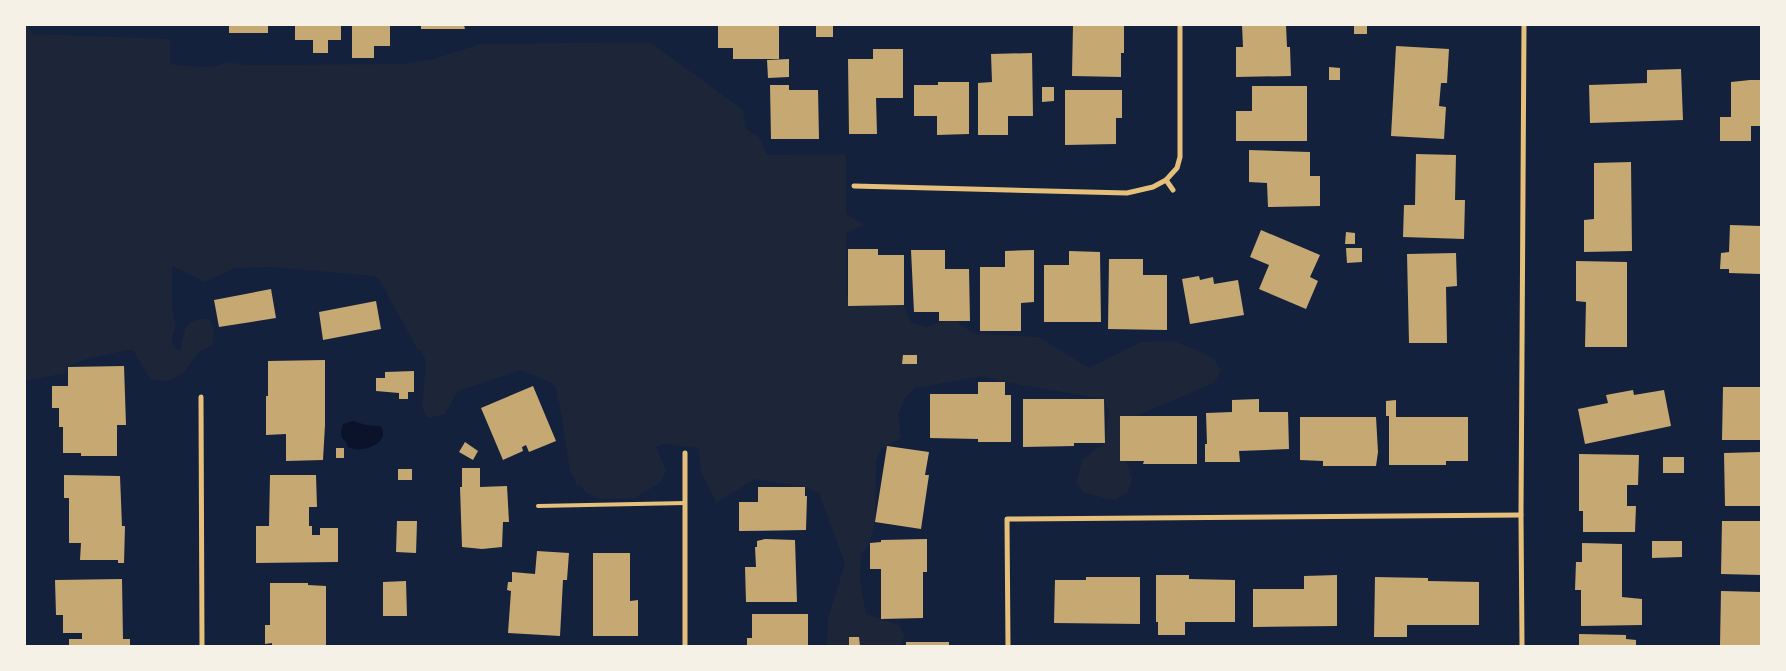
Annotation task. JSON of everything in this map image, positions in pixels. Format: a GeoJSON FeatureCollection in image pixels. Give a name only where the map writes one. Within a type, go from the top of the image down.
{"type":"FeatureCollection","features":[{"type":"Feature","properties":{"kind":"street"},"geometry":{"type":"LineString","coordinates":[[854,186],[1127,193],[1153,187],[1166,180],[1176,168],[1180,157],[1180,25]]}},
{"type":"Feature","properties":{"kind":"street"},"geometry":{"type":"LineString","coordinates":[[1522,646],[1524,25]]}},
{"type":"Feature","properties":{"kind":"street"},"geometry":{"type":"LineString","coordinates":[[1166,180],[1173,190]]}},
{"type":"Feature","properties":{"kind":"street"},"geometry":{"type":"LineString","coordinates":[[201,397],[202,646]]}},
{"type":"Feature","properties":{"kind":"street"},"geometry":{"type":"LineString","coordinates":[[685,453],[685,646]]}},
{"type":"Feature","properties":{"kind":"street"},"geometry":{"type":"LineString","coordinates":[[1008,646],[1007,519],[1521,515]]}},
{"type":"Feature","properties":{"kind":"lane"},"geometry":{"type":"LineString","coordinates":[[538,506],[685,503]]}},
{"type":"Feature","properties":{"kind":"shaded area"},"geometry":{"type":"Polygon","coordinates":[[[25,25],[28,25],[33,34],[170,39],[170,64],[199,67],[215,66],[226,62],[246,65],[401,64],[430,60],[481,44],[650,42],[743,110],[745,128],[759,137],[767,155],[846,154],[846,214],[864,225],[846,233],[847,297],[895,295],[904,305],[911,322],[926,327],[952,318],[974,334],[1039,337],[1089,368],[1141,342],[1173,341],[1202,352],[1215,360],[1221,371],[1214,383],[1124,421],[1121,444],[1132,479],[1128,492],[1115,500],[1084,493],[1077,483],[1082,460],[1105,443],[1109,411],[1104,399],[1005,382],[983,376],[915,388],[905,398],[898,415],[901,438],[880,450],[876,461],[875,522],[870,543],[861,554],[860,578],[866,614],[899,625],[905,636],[899,646],[827,646],[828,619],[845,563],[819,493],[805,487],[755,479],[716,503],[701,471],[699,448],[663,444],[656,447],[666,470],[661,482],[635,498],[600,499],[586,493],[580,485],[576,485],[575,479],[570,472],[556,388],[548,381],[520,370],[458,391],[445,414],[428,418],[422,407],[426,361],[379,279],[375,276],[270,267],[235,268],[205,282],[172,266],[172,309],[176,326],[172,337],[172,345],[180,351],[186,326],[196,320],[209,318],[214,331],[212,345],[199,352],[183,373],[169,381],[151,380],[133,350],[127,350],[83,360],[68,367],[66,373],[25,381],[25,25]]]}},
{"type":"Feature","properties":{"kind":"shaded area"},"geometry":{"type":"Polygon","coordinates":[[[353,421],[366,425],[380,426],[383,432],[379,442],[368,448],[354,449],[348,447],[342,438],[341,432],[343,424],[353,421]]]}},
{"type":"Feature","properties":{"kind":"building"},"geometry":{"type":"Polygon","coordinates":[[[229,25],[268,25],[268,33],[229,33],[229,25]]]}},
{"type":"Feature","properties":{"kind":"building"},"geometry":{"type":"Polygon","coordinates":[[[295,25],[341,25],[341,40],[328,40],[328,53],[313,53],[313,40],[295,40],[295,25]]]}},
{"type":"Feature","properties":{"kind":"building"},"geometry":{"type":"Polygon","coordinates":[[[352,25],[390,25],[390,46],[374,46],[374,58],[352,58],[352,25]]]}},
{"type":"Feature","properties":{"kind":"building"},"geometry":{"type":"Polygon","coordinates":[[[421,25],[464,25],[465,29],[421,29],[421,25]]]}},
{"type":"Feature","properties":{"kind":"building"},"geometry":{"type":"Polygon","coordinates":[[[718,25],[779,25],[779,59],[733,59],[733,48],[718,48],[718,25]]]}},
{"type":"Feature","properties":{"kind":"building"},"geometry":{"type":"Polygon","coordinates":[[[816,25],[833,25],[833,37],[816,37],[816,25]]]}},
{"type":"Feature","properties":{"kind":"building"},"geometry":{"type":"Polygon","coordinates":[[[1073,25],[1124,25],[1124,53],[1121,53],[1121,77],[1072,76],[1073,25]]]}},
{"type":"Feature","properties":{"kind":"building"},"geometry":{"type":"Polygon","coordinates":[[[1242,25],[1286,25],[1287,47],[1290,47],[1291,76],[1236,77],[1236,47],[1243,47],[1242,25]]]}},
{"type":"Feature","properties":{"kind":"building"},"geometry":{"type":"Polygon","coordinates":[[[1354,25],[1367,25],[1367,34],[1354,34],[1354,25]]]}},
{"type":"Feature","properties":{"kind":"building"},"geometry":{"type":"Polygon","coordinates":[[[1396,46],[1449,49],[1447,83],[1441,83],[1439,106],[1446,107],[1444,139],[1391,136],[1396,46]]]}},
{"type":"Feature","properties":{"kind":"building"},"geometry":{"type":"Polygon","coordinates":[[[873,49],[903,49],[903,98],[876,98],[877,134],[849,134],[848,59],[873,59],[873,49]]]}},
{"type":"Feature","properties":{"kind":"building"},"geometry":{"type":"Polygon","coordinates":[[[1032,53],[1033,116],[1008,116],[1008,135],[978,135],[978,83],[992,82],[991,54],[1032,53]]]}},
{"type":"Feature","properties":{"kind":"building"},"geometry":{"type":"Polygon","coordinates":[[[789,59],[789,77],[768,78],[767,60],[789,59]]]}},
{"type":"Feature","properties":{"kind":"building"},"geometry":{"type":"Polygon","coordinates":[[[1329,67],[1340,68],[1340,80],[1329,80],[1329,67]]]}},
{"type":"Feature","properties":{"kind":"building"},"geometry":{"type":"Polygon","coordinates":[[[1681,69],[1683,120],[1590,123],[1589,85],[1647,83],[1647,70],[1681,69]]]}},
{"type":"Feature","properties":{"kind":"building"},"geometry":{"type":"Polygon","coordinates":[[[1761,80],[1761,126],[1751,126],[1751,141],[1720,141],[1720,117],[1731,117],[1731,82],[1761,80]]]}},
{"type":"Feature","properties":{"kind":"building"},"geometry":{"type":"Polygon","coordinates":[[[938,82],[969,82],[969,134],[937,135],[937,116],[914,116],[914,85],[938,85],[938,82]]]}},
{"type":"Feature","properties":{"kind":"building"},"geometry":{"type":"Polygon","coordinates":[[[770,85],[789,85],[789,90],[818,90],[819,139],[771,139],[770,85]]]}},
{"type":"Feature","properties":{"kind":"building"},"geometry":{"type":"Polygon","coordinates":[[[1252,86],[1307,86],[1307,141],[1236,141],[1236,111],[1252,111],[1252,86]]]}},
{"type":"Feature","properties":{"kind":"building"},"geometry":{"type":"Polygon","coordinates":[[[1042,87],[1054,87],[1054,101],[1042,102],[1042,87]]]}},
{"type":"Feature","properties":{"kind":"building"},"geometry":{"type":"Polygon","coordinates":[[[1065,90],[1122,90],[1122,118],[1116,118],[1116,144],[1065,145],[1065,90]]]}},
{"type":"Feature","properties":{"kind":"building"},"geometry":{"type":"Polygon","coordinates":[[[1249,150],[1310,152],[1310,176],[1320,176],[1320,206],[1268,207],[1267,183],[1249,182],[1249,150]]]}},
{"type":"Feature","properties":{"kind":"building"},"geometry":{"type":"Polygon","coordinates":[[[1416,154],[1456,155],[1455,200],[1465,200],[1464,239],[1403,237],[1404,205],[1415,205],[1416,154]]]}},
{"type":"Feature","properties":{"kind":"building"},"geometry":{"type":"Polygon","coordinates":[[[1631,162],[1632,251],[1584,252],[1584,220],[1594,219],[1594,163],[1631,162]]]}},
{"type":"Feature","properties":{"kind":"building"},"geometry":{"type":"Polygon","coordinates":[[[1730,225],[1761,226],[1761,274],[1729,273],[1729,269],[1720,269],[1721,253],[1729,252],[1730,225]]]}},
{"type":"Feature","properties":{"kind":"building"},"geometry":{"type":"Polygon","coordinates":[[[1261,230],[1320,255],[1310,277],[1318,281],[1306,309],[1259,289],[1269,265],[1250,257],[1261,230]]]}},
{"type":"Feature","properties":{"kind":"building"},"geometry":{"type":"Polygon","coordinates":[[[1346,232],[1355,233],[1355,244],[1345,244],[1346,232]]]}},
{"type":"Feature","properties":{"kind":"building"},"geometry":{"type":"Polygon","coordinates":[[[1346,248],[1362,248],[1362,262],[1347,263],[1346,248]]]}},
{"type":"Feature","properties":{"kind":"building"},"geometry":{"type":"Polygon","coordinates":[[[848,249],[878,249],[878,255],[904,255],[904,305],[848,306],[848,249]]]}},
{"type":"Feature","properties":{"kind":"building"},"geometry":{"type":"Polygon","coordinates":[[[911,250],[945,250],[945,269],[969,269],[970,321],[939,321],[939,312],[914,312],[911,250]]]}},
{"type":"Feature","properties":{"kind":"building"},"geometry":{"type":"Polygon","coordinates":[[[1034,250],[1034,302],[1021,303],[1021,331],[980,331],[980,267],[1005,267],[1005,251],[1034,250]]]}},
{"type":"Feature","properties":{"kind":"building"},"geometry":{"type":"Polygon","coordinates":[[[1069,251],[1100,252],[1101,322],[1044,322],[1044,265],[1069,265],[1069,251]]]}},
{"type":"Feature","properties":{"kind":"building"},"geometry":{"type":"Polygon","coordinates":[[[1456,253],[1457,286],[1446,287],[1447,343],[1409,343],[1407,254],[1456,253]]]}},
{"type":"Feature","properties":{"kind":"building"},"geometry":{"type":"Polygon","coordinates":[[[1109,259],[1143,259],[1143,275],[1167,275],[1167,330],[1108,329],[1109,259]]]}},
{"type":"Feature","properties":{"kind":"building"},"geometry":{"type":"Polygon","coordinates":[[[1576,261],[1627,262],[1627,347],[1585,347],[1586,302],[1576,301],[1576,261]]]}},
{"type":"Feature","properties":{"kind":"building"},"geometry":{"type":"Polygon","coordinates":[[[1199,276],[1200,280],[1213,277],[1214,284],[1238,280],[1244,315],[1190,324],[1182,279],[1199,276]]]}},
{"type":"Feature","properties":{"kind":"building"},"geometry":{"type":"Polygon","coordinates":[[[271,289],[276,318],[219,327],[214,300],[271,289]]]}},
{"type":"Feature","properties":{"kind":"building"},"geometry":{"type":"Polygon","coordinates":[[[376,301],[381,329],[323,340],[319,312],[376,301]]]}},
{"type":"Feature","properties":{"kind":"building"},"geometry":{"type":"Polygon","coordinates":[[[903,355],[917,355],[917,364],[902,364],[903,355]]]}},
{"type":"Feature","properties":{"kind":"building"},"geometry":{"type":"Polygon","coordinates":[[[325,360],[323,460],[286,461],[286,434],[266,435],[268,361],[325,360]]]}},
{"type":"Feature","properties":{"kind":"building"},"geometry":{"type":"Polygon","coordinates":[[[124,366],[126,425],[117,425],[117,456],[81,456],[81,453],[63,453],[63,427],[59,427],[59,408],[52,408],[52,386],[68,386],[68,367],[124,366]]]}},
{"type":"Feature","properties":{"kind":"building"},"geometry":{"type":"Polygon","coordinates":[[[414,371],[414,392],[408,392],[408,399],[399,399],[399,393],[376,391],[376,378],[385,378],[385,372],[414,371]]]}},
{"type":"Feature","properties":{"kind":"building"},"geometry":{"type":"Polygon","coordinates":[[[978,382],[1005,382],[1005,395],[1011,395],[1011,442],[978,442],[978,439],[930,438],[930,394],[978,394],[978,382]]]}},
{"type":"Feature","properties":{"kind":"building"},"geometry":{"type":"Polygon","coordinates":[[[533,386],[556,441],[529,452],[526,445],[522,447],[523,451],[503,460],[481,408],[533,386]]]}},
{"type":"Feature","properties":{"kind":"building"},"geometry":{"type":"Polygon","coordinates":[[[1723,387],[1761,387],[1761,440],[1722,440],[1723,387]]]}},
{"type":"Feature","properties":{"kind":"building"},"geometry":{"type":"Polygon","coordinates":[[[1633,390],[1634,395],[1664,390],[1671,426],[1585,444],[1578,409],[1608,403],[1606,395],[1633,390]]]}},
{"type":"Feature","properties":{"kind":"building"},"geometry":{"type":"Polygon","coordinates":[[[1023,399],[1104,399],[1105,443],[1074,443],[1074,446],[1023,447],[1023,399]]]}},
{"type":"Feature","properties":{"kind":"building"},"geometry":{"type":"Polygon","coordinates":[[[1259,399],[1259,412],[1288,412],[1289,449],[1239,451],[1240,462],[1205,462],[1205,444],[1207,444],[1206,413],[1232,412],[1232,400],[1259,399]]]}},
{"type":"Feature","properties":{"kind":"building"},"geometry":{"type":"Polygon","coordinates":[[[1396,400],[1396,417],[1468,417],[1468,461],[1446,461],[1446,465],[1389,465],[1389,416],[1386,416],[1386,401],[1396,400]]]}},
{"type":"Feature","properties":{"kind":"building"},"geometry":{"type":"Polygon","coordinates":[[[1120,416],[1197,416],[1197,464],[1143,464],[1144,461],[1120,461],[1120,416]]]}},
{"type":"Feature","properties":{"kind":"building"},"geometry":{"type":"Polygon","coordinates":[[[1300,417],[1376,417],[1378,452],[1376,466],[1323,466],[1323,461],[1300,460],[1300,417]]]}},
{"type":"Feature","properties":{"kind":"building"},"geometry":{"type":"Polygon","coordinates":[[[465,442],[478,451],[473,460],[459,452],[465,442]]]}},
{"type":"Feature","properties":{"kind":"building"},"geometry":{"type":"Polygon","coordinates":[[[887,446],[929,452],[925,475],[929,475],[921,529],[875,522],[887,446]]]}},
{"type":"Feature","properties":{"kind":"building"},"geometry":{"type":"Polygon","coordinates":[[[336,448],[344,448],[344,458],[336,458],[336,448]]]}},
{"type":"Feature","properties":{"kind":"building"},"geometry":{"type":"Polygon","coordinates":[[[1761,452],[1761,506],[1725,506],[1724,453],[1761,452]]]}},
{"type":"Feature","properties":{"kind":"building"},"geometry":{"type":"Polygon","coordinates":[[[1579,454],[1639,455],[1638,485],[1627,485],[1627,506],[1636,506],[1635,532],[1583,532],[1583,511],[1579,511],[1579,454]]]}},
{"type":"Feature","properties":{"kind":"building"},"geometry":{"type":"Polygon","coordinates":[[[1663,457],[1684,457],[1684,473],[1663,473],[1663,457]]]}},
{"type":"Feature","properties":{"kind":"building"},"geometry":{"type":"Polygon","coordinates":[[[462,468],[480,468],[480,487],[507,486],[509,522],[503,522],[502,547],[482,549],[462,547],[460,487],[462,487],[462,468]]]}},
{"type":"Feature","properties":{"kind":"building"},"geometry":{"type":"Polygon","coordinates":[[[398,469],[412,469],[412,480],[398,480],[398,469]]]}},
{"type":"Feature","properties":{"kind":"building"},"geometry":{"type":"Polygon","coordinates":[[[64,475],[120,476],[122,526],[125,526],[124,563],[118,563],[118,560],[80,560],[81,543],[69,543],[69,498],[64,498],[64,475]]]}},
{"type":"Feature","properties":{"kind":"building"},"geometry":{"type":"Polygon","coordinates":[[[270,475],[316,475],[317,507],[309,507],[309,526],[312,526],[312,535],[320,535],[320,528],[338,528],[338,562],[256,563],[256,526],[269,526],[270,475]]]}},
{"type":"Feature","properties":{"kind":"building"},"geometry":{"type":"Polygon","coordinates":[[[758,487],[805,487],[805,496],[807,496],[806,530],[739,531],[739,502],[758,502],[758,487]]]}},
{"type":"Feature","properties":{"kind":"building"},"geometry":{"type":"Polygon","coordinates":[[[397,521],[417,521],[416,553],[396,552],[397,521]]]}},
{"type":"Feature","properties":{"kind":"building"},"geometry":{"type":"Polygon","coordinates":[[[1722,521],[1761,521],[1761,575],[1721,574],[1722,521]]]}},
{"type":"Feature","properties":{"kind":"building"},"geometry":{"type":"Polygon","coordinates":[[[765,539],[795,540],[797,602],[746,602],[745,567],[756,567],[755,547],[757,547],[757,541],[765,539]]]}},
{"type":"Feature","properties":{"kind":"building"},"geometry":{"type":"Polygon","coordinates":[[[927,539],[927,572],[923,572],[923,618],[881,619],[881,569],[870,569],[870,543],[881,542],[881,540],[927,539]]]}},
{"type":"Feature","properties":{"kind":"building"},"geometry":{"type":"Polygon","coordinates":[[[1652,541],[1682,541],[1682,557],[1652,558],[1652,541]]]}},
{"type":"Feature","properties":{"kind":"building"},"geometry":{"type":"Polygon","coordinates":[[[1582,543],[1622,544],[1622,597],[1642,599],[1642,625],[1581,626],[1581,590],[1575,590],[1576,562],[1582,562],[1582,543]]]}},
{"type":"Feature","properties":{"kind":"building"},"geometry":{"type":"Polygon","coordinates":[[[537,551],[569,553],[567,580],[563,580],[560,636],[508,633],[511,591],[507,590],[508,582],[512,582],[512,572],[535,574],[537,551]]]}},
{"type":"Feature","properties":{"kind":"building"},"geometry":{"type":"Polygon","coordinates":[[[593,553],[630,553],[630,601],[638,600],[638,636],[593,636],[593,553]]]}},
{"type":"Feature","properties":{"kind":"building"},"geometry":{"type":"Polygon","coordinates":[[[1156,575],[1189,575],[1189,579],[1235,580],[1235,622],[1185,622],[1185,635],[1158,635],[1158,622],[1156,622],[1156,575]]]}},
{"type":"Feature","properties":{"kind":"building"},"geometry":{"type":"Polygon","coordinates":[[[1337,575],[1337,626],[1253,627],[1253,589],[1304,589],[1304,576],[1337,575]]]}},
{"type":"Feature","properties":{"kind":"building"},"geometry":{"type":"Polygon","coordinates":[[[1086,577],[1140,577],[1140,624],[1054,623],[1055,580],[1086,580],[1086,577]]]}},
{"type":"Feature","properties":{"kind":"building"},"geometry":{"type":"Polygon","coordinates":[[[1375,577],[1428,578],[1428,581],[1479,582],[1479,625],[1407,625],[1407,637],[1374,637],[1375,577]]]}},
{"type":"Feature","properties":{"kind":"building"},"geometry":{"type":"Polygon","coordinates":[[[122,579],[123,639],[130,639],[130,646],[69,646],[69,639],[82,639],[82,633],[63,633],[63,615],[56,615],[55,580],[122,579]]]}},
{"type":"Feature","properties":{"kind":"building"},"geometry":{"type":"Polygon","coordinates":[[[406,581],[407,616],[383,616],[383,582],[406,581]]]}},
{"type":"Feature","properties":{"kind":"building"},"geometry":{"type":"Polygon","coordinates":[[[270,583],[308,583],[308,585],[326,586],[326,646],[272,646],[272,643],[265,644],[265,625],[270,625],[270,583]]]}},
{"type":"Feature","properties":{"kind":"building"},"geometry":{"type":"Polygon","coordinates":[[[1721,591],[1761,592],[1761,646],[1720,645],[1721,591]]]}},
{"type":"Feature","properties":{"kind":"building"},"geometry":{"type":"Polygon","coordinates":[[[752,614],[808,614],[808,646],[747,646],[747,638],[752,638],[752,614]]]}},
{"type":"Feature","properties":{"kind":"building"},"geometry":{"type":"Polygon","coordinates":[[[1579,634],[1626,635],[1626,639],[1636,640],[1636,646],[1579,646],[1579,634]]]}},
{"type":"Feature","properties":{"kind":"building"},"geometry":{"type":"Polygon","coordinates":[[[849,637],[859,637],[860,646],[849,646],[849,637]]]}},
{"type":"Feature","properties":{"kind":"building"},"geometry":{"type":"Polygon","coordinates":[[[906,642],[949,642],[949,646],[906,646],[906,642]]]}}]}
